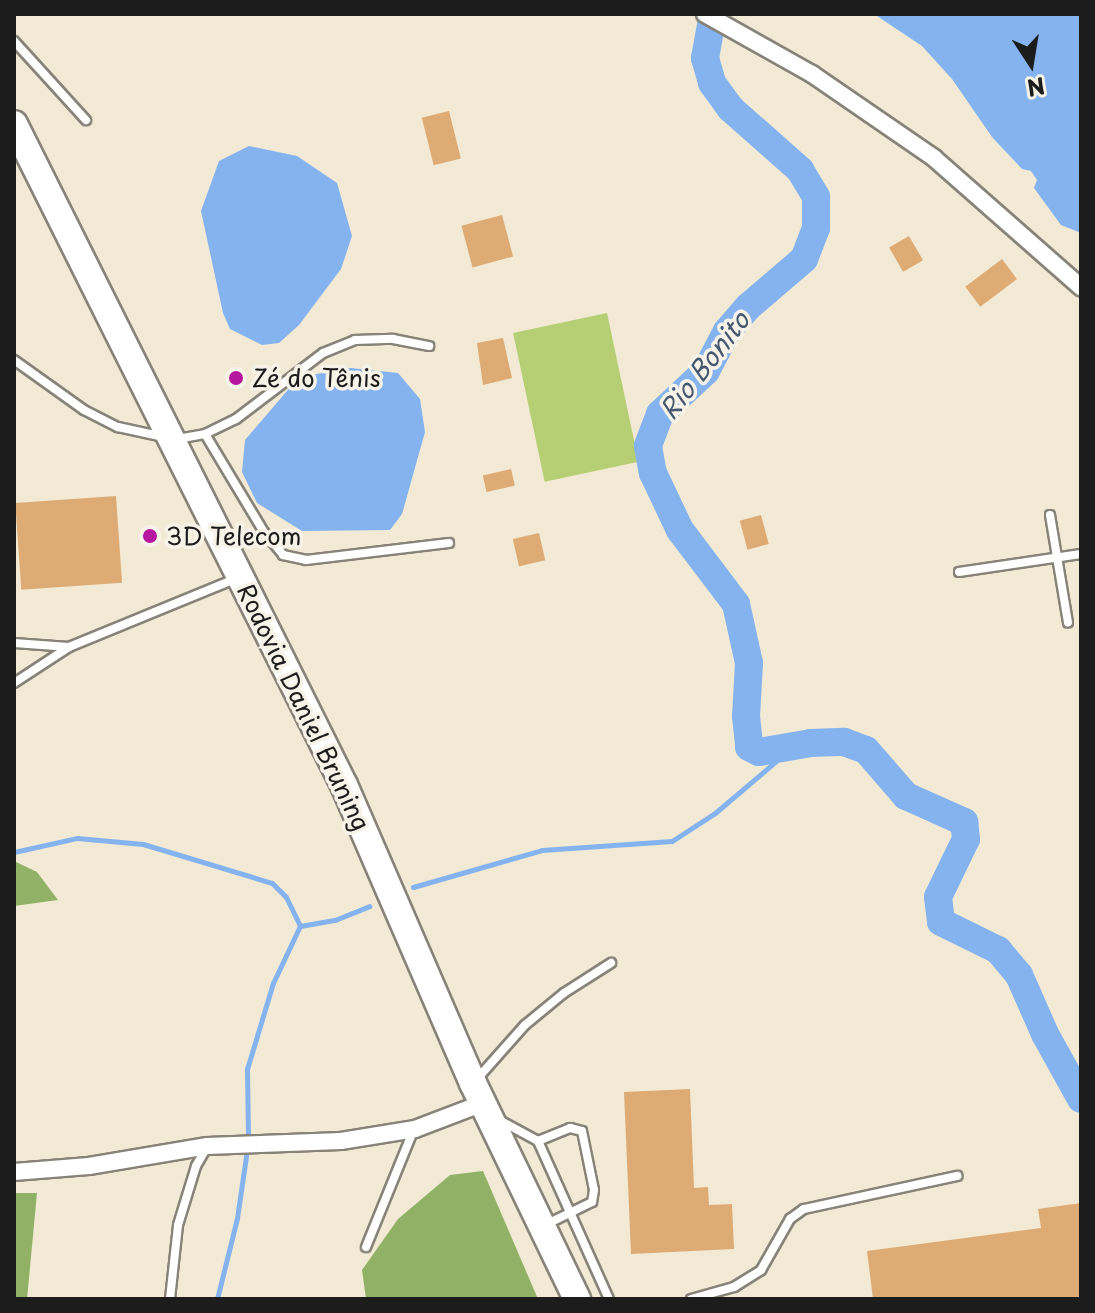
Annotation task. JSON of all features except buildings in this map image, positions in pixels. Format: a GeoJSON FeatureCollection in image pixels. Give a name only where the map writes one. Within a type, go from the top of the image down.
{"type":"FeatureCollection","features":[{"type":"Feature","properties":{"kind":"main road","name":"Rodovia Daniel Bruning"},"geometry":{"type":"LineString","coordinates":[[14,124],[344,785],[482,1100],[577,1299]]}},
{"type":"Feature","properties":{"kind":"street"},"geometry":{"type":"LineString","coordinates":[[705,14],[812,74],[934,158],[1081,287]]}},
{"type":"Feature","properties":{"kind":"street"},"geometry":{"type":"LineString","coordinates":[[14,1172],[89,1166],[207,1146],[341,1141],[415,1129],[482,1100]]}},
{"type":"Feature","properties":{"kind":"lane"},"geometry":{"type":"LineString","coordinates":[[14,41],[86,120]]}},
{"type":"Feature","properties":{"kind":"lane"},"geometry":{"type":"LineString","coordinates":[[14,360],[84,410],[118,427],[173,440],[205,434],[236,419],[323,353],[355,340],[393,339],[429,346]]}},
{"type":"Feature","properties":{"kind":"lane"},"geometry":{"type":"LineString","coordinates":[[205,434],[264,532],[283,555],[306,560],[449,543]]}},
{"type":"Feature","properties":{"kind":"lane"},"geometry":{"type":"LineString","coordinates":[[1050,515],[1068,622]]}},
{"type":"Feature","properties":{"kind":"lane"},"geometry":{"type":"LineString","coordinates":[[959,572],[1081,554]]}},
{"type":"Feature","properties":{"kind":"lane"},"geometry":{"type":"LineString","coordinates":[[14,683],[69,647],[241,576]]}},
{"type":"Feature","properties":{"kind":"lane"},"geometry":{"type":"LineString","coordinates":[[14,643],[69,647]]}},
{"type":"Feature","properties":{"kind":"lane"},"geometry":{"type":"LineString","coordinates":[[609,1299],[538,1141],[482,1100],[525,1025],[564,993],[611,963]]}},
{"type":"Feature","properties":{"kind":"lane"},"geometry":{"type":"LineString","coordinates":[[538,1141],[570,1128],[582,1131],[594,1190],[592,1202],[542,1226]]}},
{"type":"Feature","properties":{"kind":"lane"},"geometry":{"type":"LineString","coordinates":[[366,1247],[415,1129]]}},
{"type":"Feature","properties":{"kind":"lane"},"geometry":{"type":"LineString","coordinates":[[170,1299],[178,1225],[196,1166],[207,1146]]}},
{"type":"Feature","properties":{"kind":"lane"},"geometry":{"type":"LineString","coordinates":[[691,1299],[734,1287],[761,1270],[790,1219],[804,1209],[957,1176]]}},
{"type":"Feature","properties":{"kind":"green space"},"geometry":{"type":"Polygon","coordinates":[[[607,313],[639,462],[545,482],[513,333],[607,313]]]}},
{"type":"Feature","properties":{"kind":"green space"},"geometry":{"type":"Polygon","coordinates":[[[14,861],[37,872],[58,900],[14,906],[14,861]]]}},
{"type":"Feature","properties":{"kind":"green space"},"geometry":{"type":"Polygon","coordinates":[[[483,1171],[538,1299],[366,1299],[362,1270],[398,1219],[450,1175],[483,1171]]]}},
{"type":"Feature","properties":{"kind":"green space"},"geometry":{"type":"Polygon","coordinates":[[[14,1193],[37,1193],[27,1299],[14,1299],[14,1193]]]}},
{"type":"Feature","properties":{"kind":"water"},"geometry":{"type":"Polygon","coordinates":[[[874,14],[1081,14],[1081,233],[1061,225],[1034,188],[1037,180],[1031,171],[1022,169],[992,137],[952,79],[922,46],[874,14]]]}},
{"type":"Feature","properties":{"kind":"water"},"geometry":{"type":"Polygon","coordinates":[[[249,146],[297,156],[337,183],[352,236],[341,269],[299,325],[279,343],[262,345],[230,329],[223,313],[201,211],[219,161],[249,146]]]}},
{"type":"Feature","properties":{"kind":"water"},"geometry":{"type":"Polygon","coordinates":[[[351,368],[398,373],[420,399],[425,432],[402,514],[390,530],[302,531],[257,503],[242,472],[245,440],[299,377],[351,368]]]}},
{"type":"Feature","properties":{"kind":"waterway","name":"Rio Bonito"},"geometry":{"type":"LineString","coordinates":[[713,14],[705,58],[712,83],[730,108],[800,170],[816,197],[816,228],[804,259],[748,307],[727,331],[706,371],[660,414],[648,446],[653,473],[680,530],[736,604],[749,663],[746,716],[749,747],[759,752],[811,743],[844,742],[866,750],[906,796],[964,822],[966,839],[938,897],[941,922],[998,950],[1019,975],[1045,1034],[1081,1099]]}},
{"type":"Feature","properties":{"kind":"waterway"},"geometry":{"type":"LineString","coordinates":[[413,887],[542,850],[672,841],[715,813],[776,761],[780,749]]}},
{"type":"Feature","properties":{"kind":"waterway"},"geometry":{"type":"LineString","coordinates":[[14,852],[77,838],[143,844],[272,883],[286,897],[300,926]]}},
{"type":"Feature","properties":{"kind":"waterway"},"geometry":{"type":"LineString","coordinates":[[300,926],[335,920],[369,906]]}},
{"type":"Feature","properties":{"kind":"waterway"},"geometry":{"type":"LineString","coordinates":[[248,1135],[247,1069],[273,983],[300,926]]}},
{"type":"Feature","properties":{"kind":"waterway"},"geometry":{"type":"LineString","coordinates":[[217,1299],[237,1218],[246,1156]]}},
{"type":"Feature","properties":{"kind":"place","name":"Zé do Tênis"},"geometry":{"type":"Point","coordinates":[236,378]}},
{"type":"Feature","properties":{"kind":"place","name":"3D Telecom"},"geometry":{"type":"Point","coordinates":[150,536]}}]}
